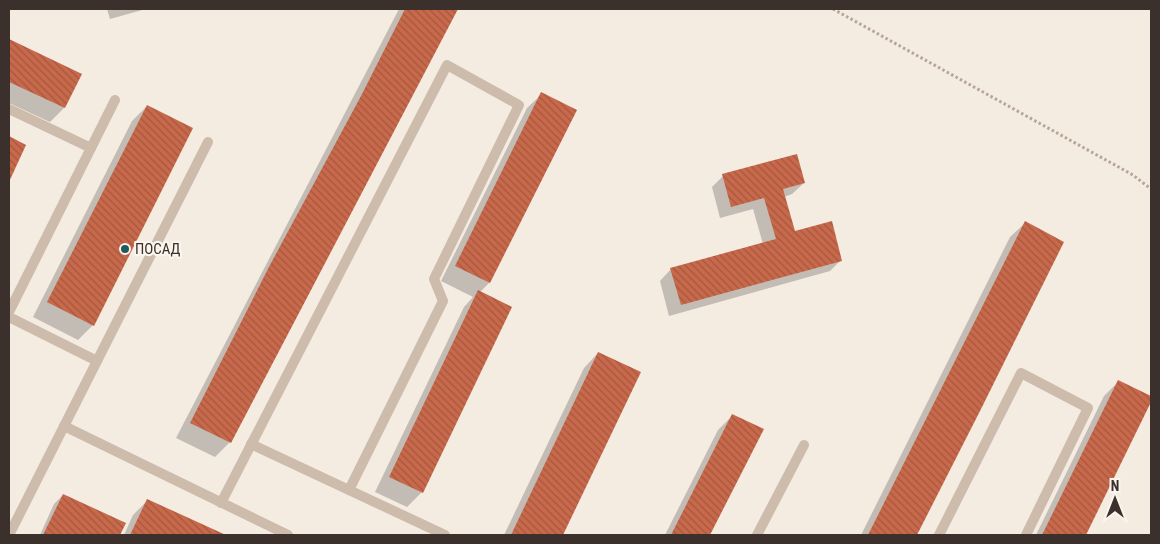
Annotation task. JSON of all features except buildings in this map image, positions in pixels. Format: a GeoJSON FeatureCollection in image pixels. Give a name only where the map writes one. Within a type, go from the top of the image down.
{"type":"FeatureCollection","features":[{"type":"Feature","properties":{"kind":"lane"},"geometry":{"type":"LineString","coordinates":[[221,503],[446,65],[518,105],[434,279],[443,301],[349,490]]}},
{"type":"Feature","properties":{"kind":"lane"},"geometry":{"type":"LineString","coordinates":[[9,312],[115,100]]}},
{"type":"Feature","properties":{"kind":"lane"},"geometry":{"type":"LineString","coordinates":[[9,108],[91,148]]}},
{"type":"Feature","properties":{"kind":"lane"},"geometry":{"type":"LineString","coordinates":[[9,535],[208,142]]}},
{"type":"Feature","properties":{"kind":"lane"},"geometry":{"type":"LineString","coordinates":[[9,317],[97,361]]}},
{"type":"Feature","properties":{"kind":"lane"},"geometry":{"type":"LineString","coordinates":[[939,535],[1021,373],[1088,408],[1026,535]]}},
{"type":"Feature","properties":{"kind":"lane"},"geometry":{"type":"LineString","coordinates":[[64,426],[288,535]]}},
{"type":"Feature","properties":{"kind":"lane"},"geometry":{"type":"LineString","coordinates":[[251,444],[445,535]]}},
{"type":"Feature","properties":{"kind":"lane"},"geometry":{"type":"LineString","coordinates":[[757,535],[804,445]]}},
{"type":"Feature","properties":{"kind":"path"},"geometry":{"type":"LineString","coordinates":[[833,9],[1133,175],[1151,188]]}},
{"type":"Feature","properties":{"kind":"place","name":"ПОСАД"},"geometry":{"type":"Point","coordinates":[125,249]}}]}
